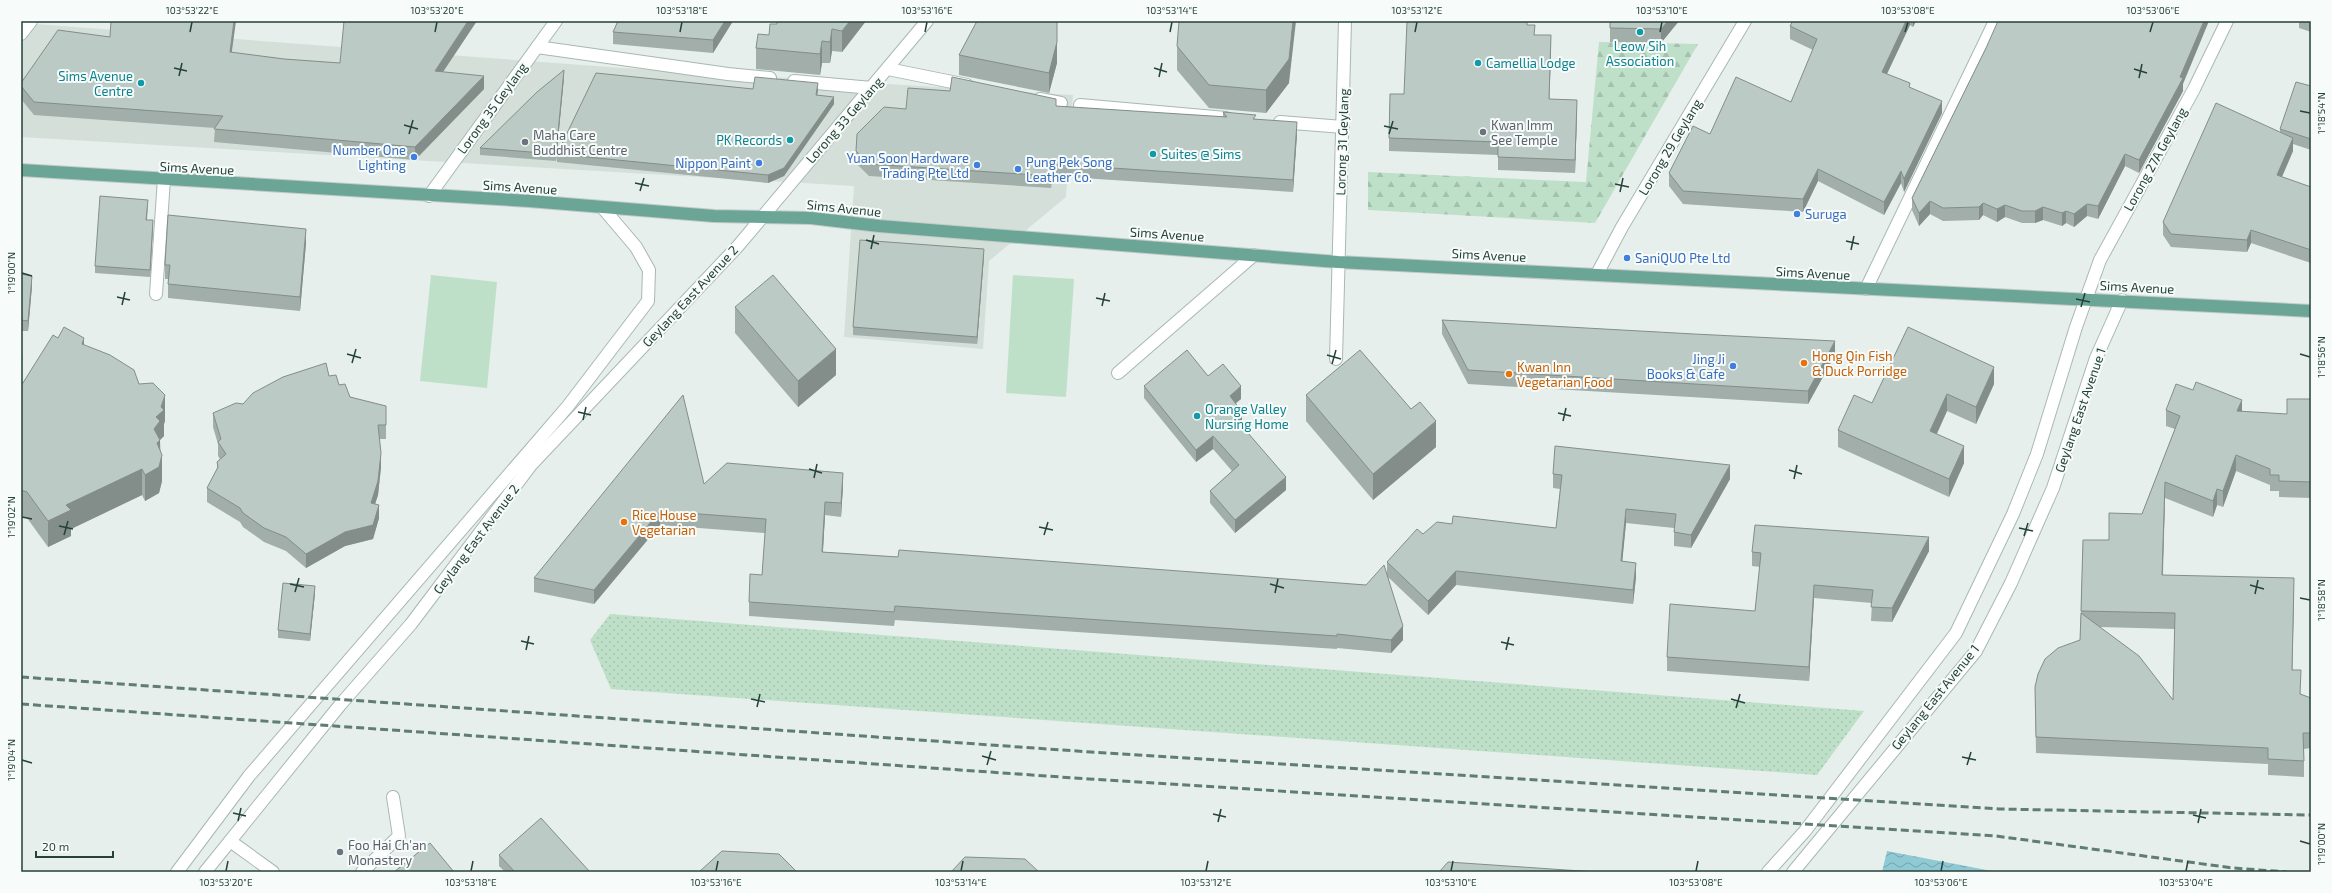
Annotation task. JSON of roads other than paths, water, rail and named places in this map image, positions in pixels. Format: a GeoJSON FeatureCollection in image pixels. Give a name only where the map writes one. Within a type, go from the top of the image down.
{"type":"FeatureCollection","features":[{"type":"Feature","properties":{"kind":"main road","name":"Sims Avenue"},"geometry":{"type":"LineString","coordinates":[[21,170],[760,217],[811,218],[887,227],[1338,262],[1597,274],[1866,289],[2085,298],[2311,311]]}},
{"type":"Feature","properties":{"kind":"street","name":"Lorong 35 Geylang"},"geometry":{"type":"LineString","coordinates":[[429,196],[556,21]]}},
{"type":"Feature","properties":{"kind":"street","name":"Lorong 33 Geylang"},"geometry":{"type":"LineString","coordinates":[[760,217],[872,88],[927,21]]}},
{"type":"Feature","properties":{"kind":"street","name":"Lorong 31 Geylang"},"geometry":{"type":"LineString","coordinates":[[1336,359],[1345,21]]}},
{"type":"Feature","properties":{"kind":"street","name":"Lorong 29 Geylang"},"geometry":{"type":"LineString","coordinates":[[1597,274],[1622,227],[1745,21]]}},
{"type":"Feature","properties":{"kind":"street"},"geometry":{"type":"LineString","coordinates":[[1866,289],[1995,21]]}},
{"type":"Feature","properties":{"kind":"street","name":"Lorong 27A Geylang"},"geometry":{"type":"LineString","coordinates":[[2085,298],[2100,260],[2194,89],[2227,21]]}},
{"type":"Feature","properties":{"kind":"street"},"geometry":{"type":"LineString","coordinates":[[537,46],[728,74],[872,88]]}},
{"type":"Feature","properties":{"kind":"street"},"geometry":{"type":"LineString","coordinates":[[888,69],[978,87]]}},
{"type":"Feature","properties":{"kind":"street"},"geometry":{"type":"LineString","coordinates":[[1031,97],[1061,103]]}},
{"type":"Feature","properties":{"kind":"street"},"geometry":{"type":"LineString","coordinates":[[1080,105],[1236,118]]}},
{"type":"Feature","properties":{"kind":"street"},"geometry":{"type":"LineString","coordinates":[[1268,121],[1343,127]]}},
{"type":"Feature","properties":{"kind":"street"},"geometry":{"type":"LineString","coordinates":[[156,294],[164,180]]}},
{"type":"Feature","properties":{"kind":"street","name":"Geylang East Avenue 2"},"geometry":{"type":"LineString","coordinates":[[178,872],[249,776],[568,406],[648,302],[649,270],[636,247],[602,207]]}},
{"type":"Feature","properties":{"kind":"street","name":"Geylang East Avenue 2"},"geometry":{"type":"LineString","coordinates":[[205,872],[340,705],[411,624],[531,465],[738,246],[760,217]]}},
{"type":"Feature","properties":{"kind":"street"},"geometry":{"type":"LineString","coordinates":[[1118,374],[1254,255]]}},
{"type":"Feature","properties":{"kind":"street","name":"Geylang East Avenue 1"},"geometry":{"type":"LineString","coordinates":[[1772,871],[1805,831],[1956,633],[2013,514],[2037,454],[2085,298]]}},
{"type":"Feature","properties":{"kind":"street","name":"Geylang East Avenue 1"},"geometry":{"type":"LineString","coordinates":[[1793,872],[1976,650],[2011,583],[2053,488],[2096,358],[2122,300]]}},
{"type":"Feature","properties":{"kind":"street"},"geometry":{"type":"LineString","coordinates":[[362,872],[399,836],[393,797]]}},
{"type":"Feature","properties":{"kind":"street"},"geometry":{"type":"LineString","coordinates":[[230,842],[273,872]]}},
{"type":"Feature","properties":{"kind":"water"},"geometry":{"type":"Polygon","coordinates":[[[1887,851],[1997,872],[1882,872],[1887,851]]]}},
{"type":"Feature","properties":{"kind":"railway"},"geometry":{"type":"LineString","coordinates":[[21,677],[1091,752],[1999,809],[2311,815]]}},
{"type":"Feature","properties":{"kind":"railway"},"geometry":{"type":"LineString","coordinates":[[21,704],[1089,779],[1996,836],[2233,868],[2287,872]]}},
{"type":"Feature","properties":{"kind":"place","name":"Leow Sih Association"},"geometry":{"type":"Point","coordinates":[1640,32]}},
{"type":"Feature","properties":{"kind":"place","name":"Camellia Lodge"},"geometry":{"type":"Point","coordinates":[1478,63]}},
{"type":"Feature","properties":{"kind":"place","name":"Sims Avenue Centre"},"geometry":{"type":"Point","coordinates":[141,83]}},
{"type":"Feature","properties":{"kind":"place","name":"Kwan Imm See Temple"},"geometry":{"type":"Point","coordinates":[1483,132]}},
{"type":"Feature","properties":{"kind":"place","name":"PK Records"},"geometry":{"type":"Point","coordinates":[790,140]}},
{"type":"Feature","properties":{"kind":"place","name":"Maha Care Buddhist Centre"},"geometry":{"type":"Point","coordinates":[525,142]}},
{"type":"Feature","properties":{"kind":"place","name":"Suites @ Sims"},"geometry":{"type":"Point","coordinates":[1153,154]}},
{"type":"Feature","properties":{"kind":"place","name":"Number One Lighting"},"geometry":{"type":"Point","coordinates":[414,157]}},
{"type":"Feature","properties":{"kind":"place","name":"Nippon Paint"},"geometry":{"type":"Point","coordinates":[759,163]}},
{"type":"Feature","properties":{"kind":"place","name":"Yuan Soon Hardware Trading Pte Ltd"},"geometry":{"type":"Point","coordinates":[977,165]}},
{"type":"Feature","properties":{"kind":"place","name":"Pung Pek Song Leather Co."},"geometry":{"type":"Point","coordinates":[1018,169]}},
{"type":"Feature","properties":{"kind":"place","name":"Suruga"},"geometry":{"type":"Point","coordinates":[1797,214]}},
{"type":"Feature","properties":{"kind":"place","name":"SaniQUO Pte Ltd"},"geometry":{"type":"Point","coordinates":[1627,258]}},
{"type":"Feature","properties":{"kind":"place","name":"Hong Qin Fish & Duck Porridge"},"geometry":{"type":"Point","coordinates":[1804,363]}},
{"type":"Feature","properties":{"kind":"place","name":"Jing Ji Books & Cafe"},"geometry":{"type":"Point","coordinates":[1733,366]}},
{"type":"Feature","properties":{"kind":"place","name":"Kwan Inn Vegetarian Food"},"geometry":{"type":"Point","coordinates":[1509,374]}},
{"type":"Feature","properties":{"kind":"place","name":"Orange Valley Nursing Home"},"geometry":{"type":"Point","coordinates":[1197,416]}},
{"type":"Feature","properties":{"kind":"place","name":"Rice House Vegetarian"},"geometry":{"type":"Point","coordinates":[624,522]}},
{"type":"Feature","properties":{"kind":"place","name":"Foo Hai Ch'an Monastery"},"geometry":{"type":"Point","coordinates":[340,852]}}]}
